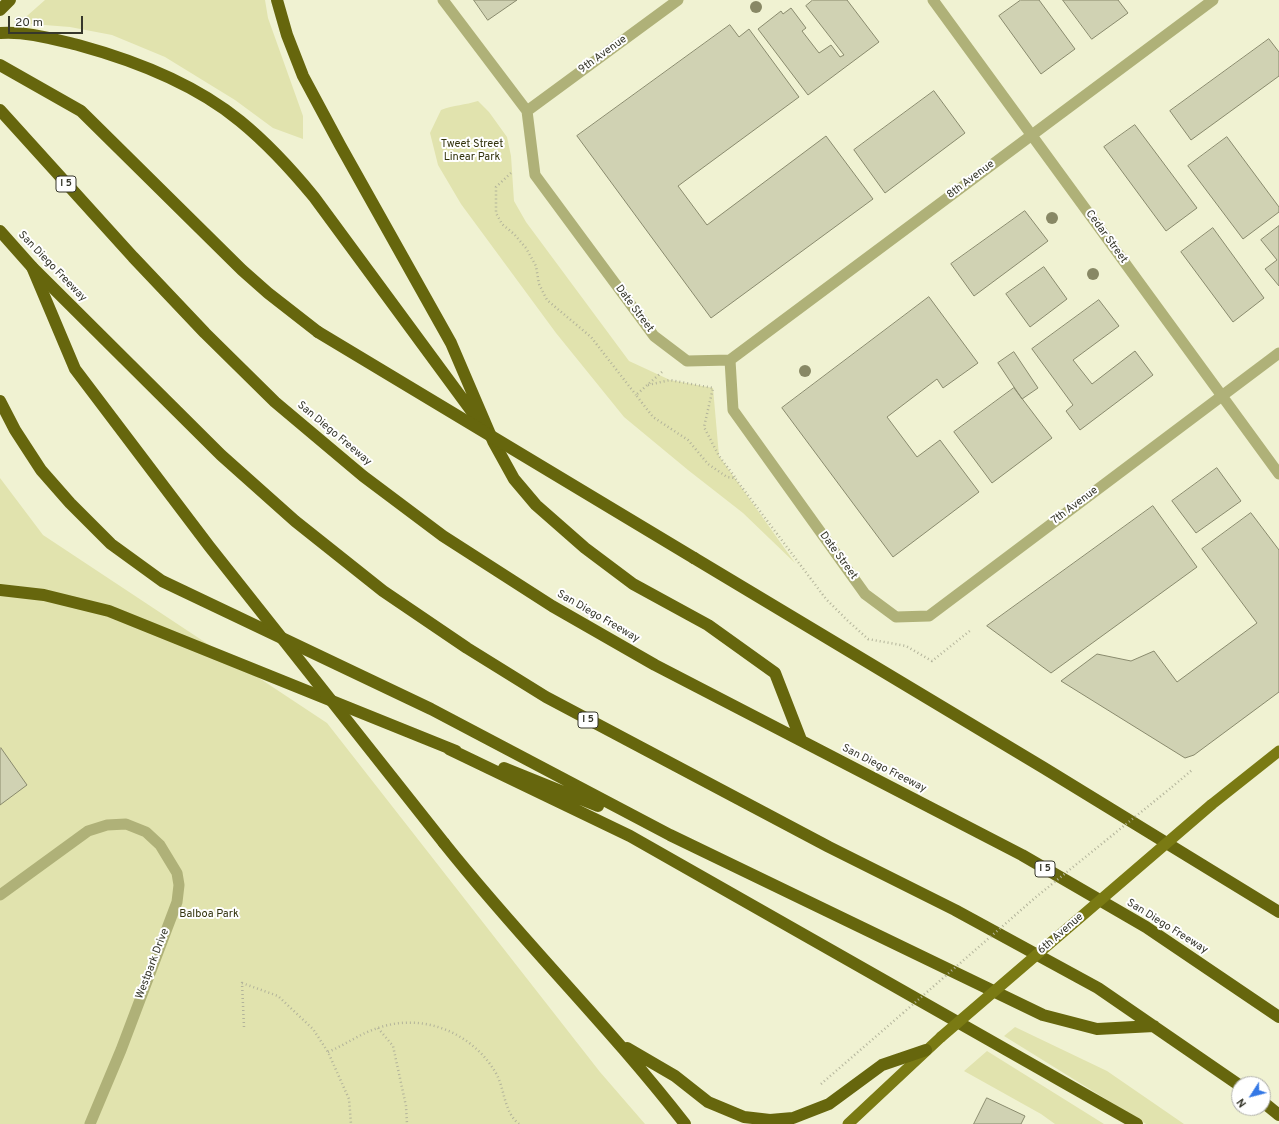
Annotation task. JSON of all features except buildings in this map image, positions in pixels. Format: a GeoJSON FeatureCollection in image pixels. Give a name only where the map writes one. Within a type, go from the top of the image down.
{"type":"FeatureCollection","features":[{"type":"Feature","properties":{"kind":"highway"},"geometry":{"type":"LineString","coordinates":[[0,10],[10,0]]}},
{"type":"Feature","properties":{"kind":"highway"},"geometry":{"type":"LineString","coordinates":[[277,0],[287,35],[303,76],[451,344],[493,441],[514,479],[536,505],[585,548],[633,584],[708,625],[775,673],[801,740]]}},
{"type":"Feature","properties":{"kind":"highway"},"geometry":{"type":"LineString","coordinates":[[0,34],[14,32],[55,39],[97,50],[140,64],[190,88],[238,120],[284,162],[314,197],[493,441]]}},
{"type":"Feature","properties":{"kind":"highway"},"geometry":{"type":"LineString","coordinates":[[0,65],[81,110],[242,270],[268,293],[318,332],[1037,764],[1279,912]]}},
{"type":"Feature","properties":{"kind":"highway","name":"San Diego Freeway"},"geometry":{"type":"LineString","coordinates":[[0,110],[132,257],[204,333],[275,402],[363,476],[443,536],[552,606],[655,665],[1022,855],[1146,927],[1279,1017]]}},
{"type":"Feature","properties":{"kind":"highway","name":"San Diego Freeway"},"geometry":{"type":"LineString","coordinates":[[0,231],[32,267],[222,455],[295,521],[383,591],[467,648],[546,697],[822,843],[955,910],[1098,988],[1231,1079]]}},
{"type":"Feature","properties":{"kind":"highway"},"geometry":{"type":"LineString","coordinates":[[32,267],[75,369],[205,540],[486,896],[617,1042],[685,1124]]}},
{"type":"Feature","properties":{"kind":"highway"},"geometry":{"type":"LineString","coordinates":[[0,401],[15,430],[41,470],[70,503],[111,544],[162,581],[431,709],[670,835],[1043,1014],[1097,1029],[1154,1026]]}},
{"type":"Feature","properties":{"kind":"highway"},"geometry":{"type":"LineString","coordinates":[[0,590],[44,594],[109,611],[449,749],[532,778],[670,835]]}},
{"type":"Feature","properties":{"kind":"highway"},"geometry":{"type":"LineString","coordinates":[[449,749],[630,836],[1137,1124]]}},
{"type":"Feature","properties":{"kind":"highway"},"geometry":{"type":"LineString","coordinates":[[617,1042],[675,1076],[708,1102],[744,1117],[770,1120],[793,1118],[829,1104],[882,1065],[926,1050]]}},
{"type":"Feature","properties":{"kind":"highway"},"geometry":{"type":"LineString","coordinates":[[1271,1108],[1279,1115]]}},
{"type":"Feature","properties":{"kind":"main road","name":"6th Avenue"},"geometry":{"type":"LineString","coordinates":[[848,1124],[941,1037],[1211,805],[1279,751]]}},
{"type":"Feature","properties":{"kind":"street"},"geometry":{"type":"LineString","coordinates":[[443,0],[527,111]]}},
{"type":"Feature","properties":{"kind":"street","name":"9th Avenue"},"geometry":{"type":"LineString","coordinates":[[527,111],[678,0]]}},
{"type":"Feature","properties":{"kind":"street","name":"Cedar Street"},"geometry":{"type":"LineString","coordinates":[[933,0],[1279,474]]}},
{"type":"Feature","properties":{"kind":"street","name":"8th Avenue"},"geometry":{"type":"LineString","coordinates":[[730,360],[1213,0]]}},
{"type":"Feature","properties":{"kind":"street","name":"Date Street"},"geometry":{"type":"LineString","coordinates":[[527,111],[534,175],[654,336],[687,361],[730,360],[733,410],[865,594]]}},
{"type":"Feature","properties":{"kind":"street","name":"7th Avenue"},"geometry":{"type":"LineString","coordinates":[[865,594],[896,617],[930,616],[1279,353]]}},
{"type":"Feature","properties":{"kind":"street","name":"Westpark Drive"},"geometry":{"type":"LineString","coordinates":[[0,895],[88,831],[107,825],[126,824],[146,832],[160,845],[177,873],[179,885],[177,902],[121,1050],[90,1124]]}},
{"type":"Feature","properties":{"kind":"path"},"geometry":{"type":"LineString","coordinates":[[511,173],[496,187],[496,213],[502,224],[514,234],[526,248],[536,266],[539,284],[546,300],[591,337],[653,417],[688,440],[708,464],[727,477],[735,478]]}},
{"type":"Feature","properties":{"kind":"path"},"geometry":{"type":"LineString","coordinates":[[636,395],[662,372]]}},
{"type":"Feature","properties":{"kind":"path"},"geometry":{"type":"LineString","coordinates":[[647,385],[670,380],[713,388],[704,427],[719,456],[826,599],[868,639],[906,646],[932,661],[972,630]]}},
{"type":"Feature","properties":{"kind":"path"},"geometry":{"type":"LineString","coordinates":[[818,1087],[1042,892],[1192,770]]}},
{"type":"Feature","properties":{"kind":"path"},"geometry":{"type":"LineString","coordinates":[[244,1027],[242,983],[278,996],[313,1029],[328,1052],[350,1100],[351,1124]]}},
{"type":"Feature","properties":{"kind":"path"},"geometry":{"type":"LineString","coordinates":[[328,1052],[378,1028],[419,1022],[446,1029],[464,1039],[490,1063],[498,1078],[508,1110],[519,1124]]}},
{"type":"Feature","properties":{"kind":"path"},"geometry":{"type":"LineString","coordinates":[[378,1028],[393,1046],[406,1106],[407,1124]]}},
{"type":"Feature","properties":{"kind":"green space"},"geometry":{"type":"Polygon","coordinates":[[[45,0],[265,0],[268,18],[303,116],[303,139],[273,128],[235,100],[165,57],[112,35],[70,27],[19,23],[45,0]]]}},
{"type":"Feature","properties":{"kind":"green space","name":"Tweet Street Linear Park"},"geometry":{"type":"Polygon","coordinates":[[[478,101],[489,112],[507,137],[511,156],[514,201],[526,222],[629,361],[670,380],[713,388],[719,456],[795,563],[743,513],[624,417],[556,333],[461,204],[438,165],[430,133],[441,110],[478,101]]]}},
{"type":"Feature","properties":{"kind":"green space","name":"Balboa Park"},"geometry":{"type":"Polygon","coordinates":[[[0,478],[43,535],[327,723],[600,1072],[645,1124],[0,1124],[0,478]]]}},
{"type":"Feature","properties":{"kind":"green space"},"geometry":{"type":"Polygon","coordinates":[[[1015,1027],[1107,1071],[1184,1124],[1146,1124],[1004,1036],[1015,1027]]]}},
{"type":"Feature","properties":{"kind":"green space"},"geometry":{"type":"Polygon","coordinates":[[[987,1051],[1104,1124],[1055,1124],[1041,1114],[964,1071],[987,1051]]]}}]}
